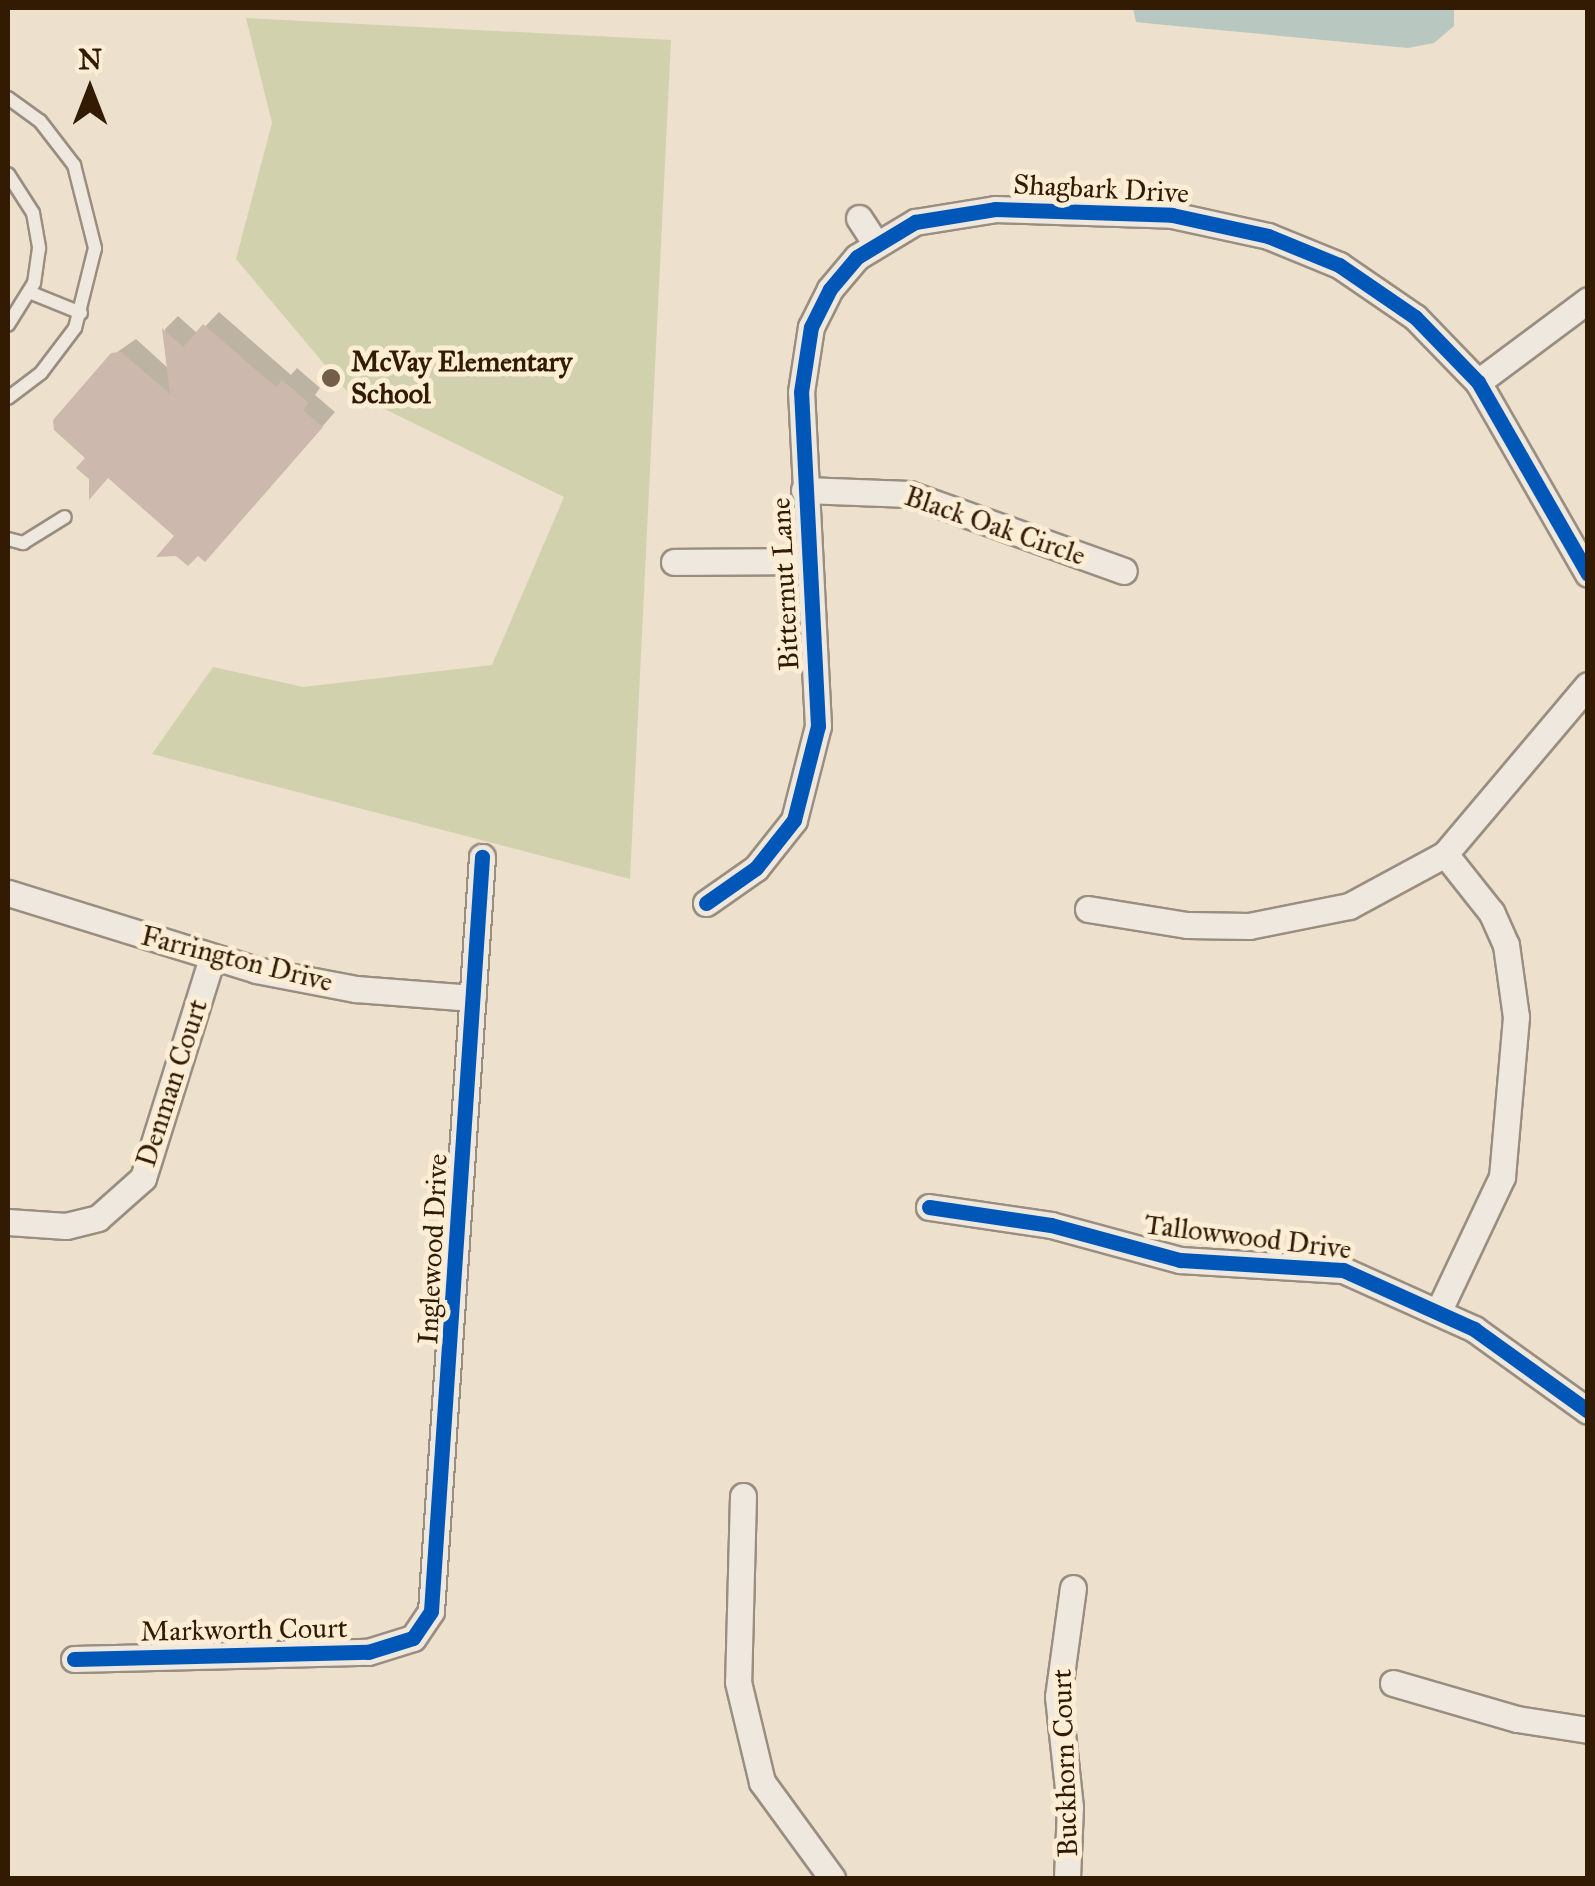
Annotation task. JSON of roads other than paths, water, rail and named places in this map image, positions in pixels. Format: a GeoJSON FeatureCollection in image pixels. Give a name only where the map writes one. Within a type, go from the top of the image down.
{"type":"FeatureCollection","features":[{"type":"Feature","properties":{"kind":"street","name":"Shagbark Drive"},"geometry":{"type":"LineString","coordinates":[[875,244],[915,222],[963,210],[1172,215],[1232,226],[1301,247],[1379,289],[1478,382],[1588,574]]}},
{"type":"Feature","properties":{"kind":"street"},"geometry":{"type":"LineString","coordinates":[[858,218],[875,244]]}},
{"type":"Feature","properties":{"kind":"street","name":"Bitternut Lane"},"geometry":{"type":"LineString","coordinates":[[706,903],[756,868],[794,820],[818,726],[801,392],[811,326],[830,289],[875,244]]}},
{"type":"Feature","properties":{"kind":"street"},"geometry":{"type":"LineString","coordinates":[[1478,382],[1588,300]]}},
{"type":"Feature","properties":{"kind":"street","name":"Black Oak Circle"},"geometry":{"type":"LineString","coordinates":[[804,490],[909,494],[1124,571]]}},
{"type":"Feature","properties":{"kind":"street"},"geometry":{"type":"LineString","coordinates":[[674,562],[807,561]]}},
{"type":"Feature","properties":{"kind":"street"},"geometry":{"type":"LineString","coordinates":[[1088,909],[1187,925],[1250,926],[1312,918],[1349,906],[1445,854],[1588,685]]}},
{"type":"Feature","properties":{"kind":"street"},"geometry":{"type":"LineString","coordinates":[[1439,1310],[1502,1176],[1516,1017],[1506,945],[1490,912],[1445,854]]}},
{"type":"Feature","properties":{"kind":"street","name":"Inglewood Drive"},"geometry":{"type":"LineString","coordinates":[[414,1638],[431,1611],[438,1580],[482,857]]}},
{"type":"Feature","properties":{"kind":"street","name":"Farrington Drive"},"geometry":{"type":"LineString","coordinates":[[8,893],[212,958],[356,989],[473,998]]}},
{"type":"Feature","properties":{"kind":"street","name":"Denman Court"},"geometry":{"type":"LineString","coordinates":[[8,1222],[66,1226],[98,1218],[143,1178],[212,958]]}},
{"type":"Feature","properties":{"kind":"street","name":"Tallowwood Drive"},"geometry":{"type":"LineString","coordinates":[[929,1207],[1051,1226],[1180,1260],[1343,1270],[1439,1310],[1588,1411]]}},
{"type":"Feature","properties":{"kind":"street"},"geometry":{"type":"LineString","coordinates":[[743,1496],[738,1682],[762,1782],[831,1878]]}},
{"type":"Feature","properties":{"kind":"street","name":"Buckhorn Court"},"geometry":{"type":"LineString","coordinates":[[1067,1878],[1070,1807],[1058,1698],[1073,1588]]}},
{"type":"Feature","properties":{"kind":"street","name":"Markworth Court"},"geometry":{"type":"LineString","coordinates":[[74,1659],[358,1653],[414,1638]]}},
{"type":"Feature","properties":{"kind":"street"},"geometry":{"type":"LineString","coordinates":[[1393,1683],[1518,1718],[1588,1730]]}},
{"type":"Feature","properties":{"kind":"lane"},"geometry":{"type":"LineString","coordinates":[[8,98],[58,141],[86,192],[95,248],[82,313],[60,353],[8,398]]}},
{"type":"Feature","properties":{"kind":"lane"},"geometry":{"type":"LineString","coordinates":[[8,174],[33,213],[39,248],[29,292],[8,324]]}},
{"type":"Feature","properties":{"kind":"lane"},"geometry":{"type":"LineString","coordinates":[[29,292],[82,313]]}},
{"type":"Feature","properties":{"kind":"lane"},"geometry":{"type":"LineString","coordinates":[[8,539],[23,543],[65,518]]}},
{"type":"Feature","properties":{"kind":"place","name":"McVay Elementary School"},"geometry":{"type":"Point","coordinates":[331,378]}}]}
